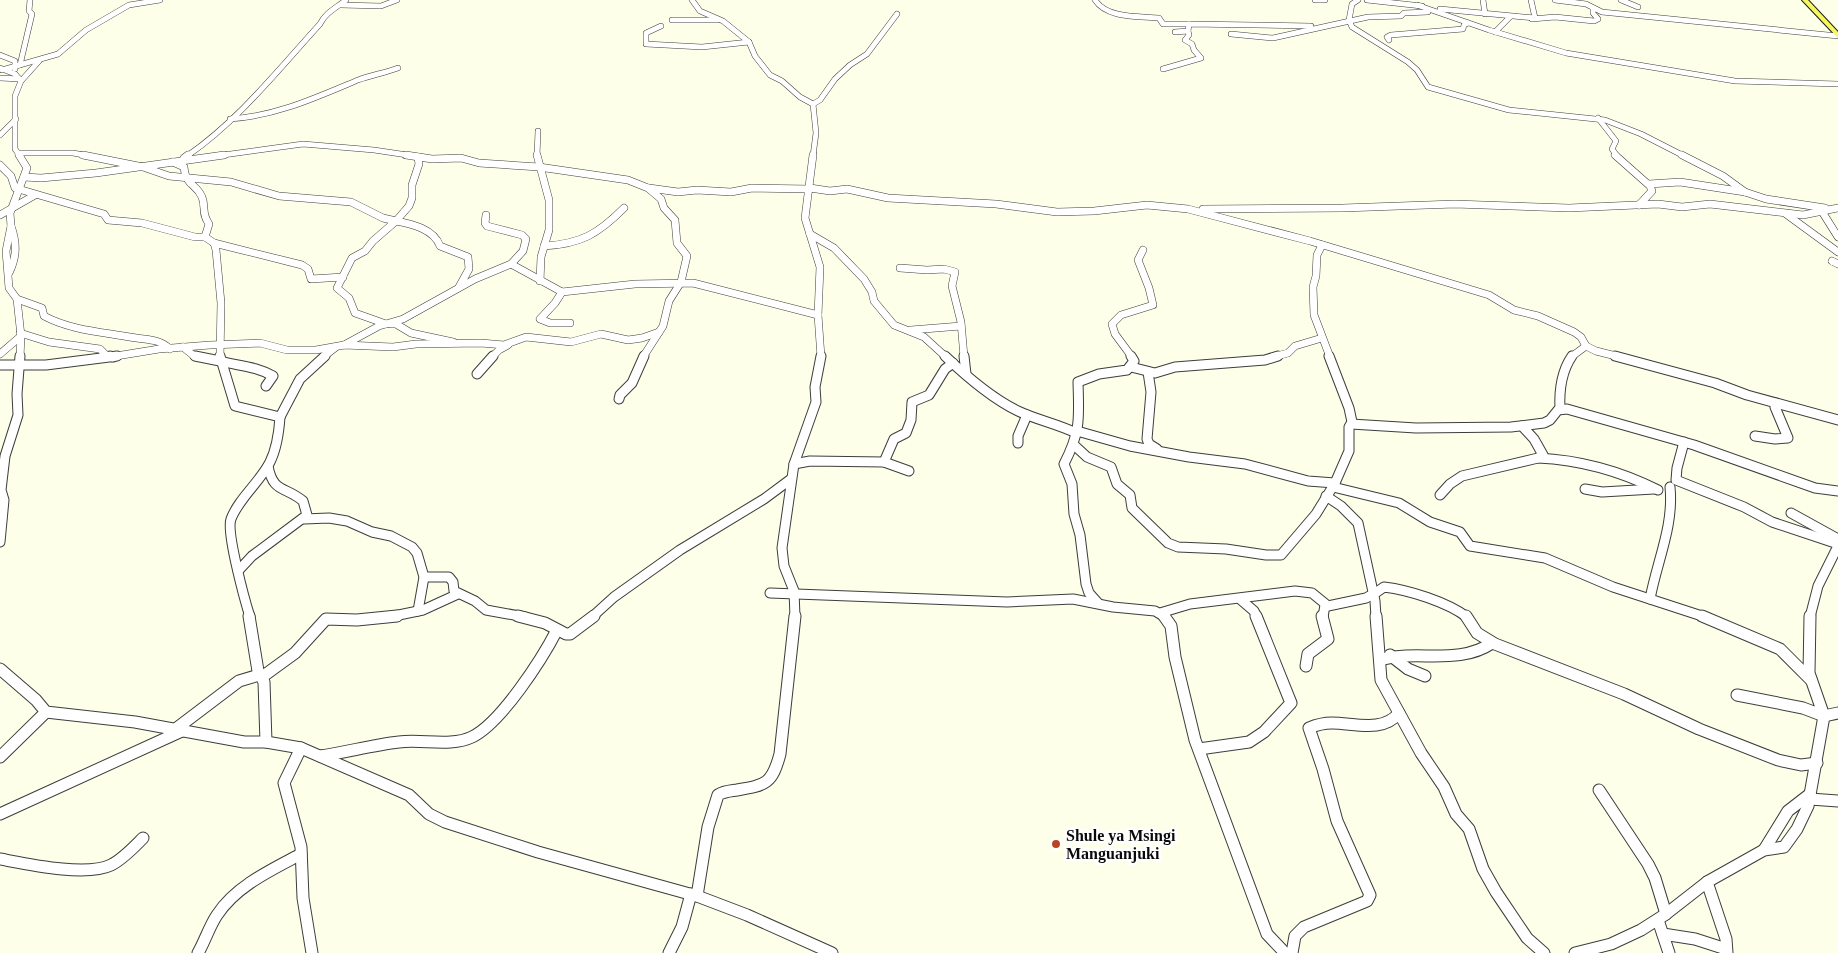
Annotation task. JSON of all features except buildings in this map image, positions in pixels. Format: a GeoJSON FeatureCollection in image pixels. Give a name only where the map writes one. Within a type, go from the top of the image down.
{"type":"FeatureCollection","features":[{"type":"Feature","properties":{"kind":"main road"},"geometry":{"type":"LineString","coordinates":[[1805,0],[1838,36]]}},
{"type":"Feature","properties":{"kind":"street"},"geometry":{"type":"LineString","coordinates":[[30,0],[29,11],[32,14],[18,65],[15,96],[15,148],[27,168],[11,209],[11,226],[6,252],[9,288],[18,299],[42,308],[44,316],[56,322],[97,332],[158,340],[170,348]]}},
{"type":"Feature","properties":{"kind":"street"},"geometry":{"type":"LineString","coordinates":[[2,70],[39,61],[60,53],[84,32],[129,5],[146,4],[160,0]]}},
{"type":"Feature","properties":{"kind":"street"},"geometry":{"type":"LineString","coordinates":[[175,162],[206,143],[255,96],[320,24],[323,16],[346,0]]}},
{"type":"Feature","properties":{"kind":"street"},"geometry":{"type":"LineString","coordinates":[[341,5],[381,6],[397,0]]}},
{"type":"Feature","properties":{"kind":"street"},"geometry":{"type":"LineString","coordinates":[[692,0],[700,11],[721,20],[749,42],[755,56],[770,75],[782,81],[800,97],[813,104]]}},
{"type":"Feature","properties":{"kind":"street"},"geometry":{"type":"LineString","coordinates":[[1095,0],[1097,5],[1111,12],[1159,18],[1163,24],[1329,26]]}},
{"type":"Feature","properties":{"kind":"street"},"geometry":{"type":"LineString","coordinates":[[1315,0],[1325,0]]}},
{"type":"Feature","properties":{"kind":"street"},"geometry":{"type":"LineString","coordinates":[[1357,0],[1352,4],[1349,21],[1353,28],[1379,47],[1416,68],[1423,83],[1444,93],[1482,104],[1529,113],[1598,118],[1641,134],[1723,176],[1745,192]]}},
{"type":"Feature","properties":{"kind":"street"},"geometry":{"type":"LineString","coordinates":[[1367,0],[1420,4],[1510,17],[1552,17],[1592,21],[1598,19],[1593,13],[1594,9]]}},
{"type":"Feature","properties":{"kind":"street"},"geometry":{"type":"LineString","coordinates":[[1483,0],[1483,14]]}},
{"type":"Feature","properties":{"kind":"street"},"geometry":{"type":"LineString","coordinates":[[1529,18],[1536,17],[1531,0]]}},
{"type":"Feature","properties":{"kind":"street"},"geometry":{"type":"LineString","coordinates":[[1554,0],[1586,4],[1602,12],[1838,36]]}},
{"type":"Feature","properties":{"kind":"street"},"geometry":{"type":"LineString","coordinates":[[1621,0],[1638,7]]}},
{"type":"Feature","properties":{"kind":"street"},"geometry":{"type":"LineString","coordinates":[[1420,4],[1436,12],[1468,23],[1566,53],[1651,66],[1724,80],[1838,84]]}},
{"type":"Feature","properties":{"kind":"street"},"geometry":{"type":"LineString","coordinates":[[1231,34],[1273,38],[1376,16],[1401,16],[1404,13],[1436,12]]}},
{"type":"Feature","properties":{"kind":"street"},"geometry":{"type":"LineString","coordinates":[[813,104],[820,100],[839,75],[869,52],[897,14]]}},
{"type":"Feature","properties":{"kind":"street"},"geometry":{"type":"LineString","coordinates":[[1480,27],[1477,18],[1483,14]]}},
{"type":"Feature","properties":{"kind":"street"},"geometry":{"type":"LineString","coordinates":[[1495,32],[1510,17]]}},
{"type":"Feature","properties":{"kind":"street"},"geometry":{"type":"LineString","coordinates":[[672,20],[721,20]]}},
{"type":"Feature","properties":{"kind":"street"},"geometry":{"type":"LineString","coordinates":[[1389,40],[1387,37],[1391,35],[1463,29],[1464,25],[1468,23]]}},
{"type":"Feature","properties":{"kind":"street"},"geometry":{"type":"LineString","coordinates":[[1163,69],[1201,58],[1194,50],[1192,44],[1184,40],[1188,37],[1189,24]]}},
{"type":"Feature","properties":{"kind":"street"},"geometry":{"type":"LineString","coordinates":[[661,26],[646,32],[646,44],[702,46],[749,42]]}},
{"type":"Feature","properties":{"kind":"street"},"geometry":{"type":"LineString","coordinates":[[1830,27],[1838,27]]}},
{"type":"Feature","properties":{"kind":"street"},"geometry":{"type":"LineString","coordinates":[[1175,32],[1188,31]]}},
{"type":"Feature","properties":{"kind":"street"},"geometry":{"type":"LineString","coordinates":[[0,55],[13,60],[18,65]]}},
{"type":"Feature","properties":{"kind":"street"},"geometry":{"type":"LineString","coordinates":[[0,78],[18,78],[39,61]]}},
{"type":"Feature","properties":{"kind":"street"},"geometry":{"type":"LineString","coordinates":[[230,119],[260,117],[292,107],[358,80],[398,68]]}},
{"type":"Feature","properties":{"kind":"street"},"geometry":{"type":"LineString","coordinates":[[2,70],[18,78]]}},
{"type":"Feature","properties":{"kind":"street"},"geometry":{"type":"LineString","coordinates":[[669,953],[682,927],[694,895],[716,797],[722,792],[753,789],[762,786],[770,780],[776,768],[792,659],[796,608],[794,593],[784,566],[782,548],[794,464],[816,402],[815,387],[819,373],[821,351],[818,314],[820,267],[805,218],[816,133],[813,104]]}},
{"type":"Feature","properties":{"kind":"street"},"geometry":{"type":"LineString","coordinates":[[1598,118],[1616,141],[1612,149],[1613,153],[1649,184],[1652,191],[1639,205]]}},
{"type":"Feature","properties":{"kind":"street"},"geometry":{"type":"LineString","coordinates":[[15,136],[0,137],[3,130],[16,119]]}},
{"type":"Feature","properties":{"kind":"street"},"geometry":{"type":"LineString","coordinates":[[3,130],[15,136]]}},
{"type":"Feature","properties":{"kind":"street"},"geometry":{"type":"LineString","coordinates":[[538,131],[536,150],[549,200],[549,230],[541,257],[540,281]]}},
{"type":"Feature","properties":{"kind":"street"},"geometry":{"type":"LineString","coordinates":[[24,177],[41,178],[175,162],[257,149],[310,144],[374,150],[418,158],[461,158],[479,163],[539,167],[609,176],[628,180],[648,188],[678,192],[697,190],[731,192],[752,188],[830,191],[848,189],[888,198],[996,204],[1057,212],[1094,212],[1147,205],[1188,209],[1343,208],[1455,204],[1569,208],[1658,204],[1688,207],[1710,204],[1786,214],[1811,215],[1823,209]]}},
{"type":"Feature","properties":{"kind":"street"},"geometry":{"type":"LineString","coordinates":[[19,153],[74,153],[143,166],[161,174],[231,182],[279,196],[351,202],[383,218],[417,225],[420,229],[437,238],[440,246],[468,257],[470,267],[459,287]]}},
{"type":"Feature","properties":{"kind":"street"},"geometry":{"type":"LineString","coordinates":[[418,158],[419,168],[412,185],[412,198],[408,206],[396,221],[373,240],[365,251],[352,258],[338,290],[349,298],[353,311],[360,316],[396,324],[411,333],[438,337],[458,345]]}},
{"type":"Feature","properties":{"kind":"street"},"geometry":{"type":"LineString","coordinates":[[175,162],[184,167],[185,178],[202,197],[204,217],[209,224],[205,236]]}},
{"type":"Feature","properties":{"kind":"street"},"geometry":{"type":"LineString","coordinates":[[0,166],[11,176],[15,188],[104,214],[108,220],[142,223],[196,237],[205,236],[214,243],[302,265],[308,269],[311,279],[343,277]]}},
{"type":"Feature","properties":{"kind":"street"},"geometry":{"type":"LineString","coordinates":[[20,188],[41,178]]}},
{"type":"Feature","properties":{"kind":"street"},"geometry":{"type":"LineString","coordinates":[[1649,184],[1680,182],[1745,192],[1766,199],[1823,209],[1838,208]]}},
{"type":"Feature","properties":{"kind":"street"},"geometry":{"type":"LineString","coordinates":[[619,399],[620,395],[632,382],[642,359],[665,323],[669,301],[681,282],[686,256],[677,243],[676,223],[664,208],[661,199],[648,188]]}},
{"type":"Feature","properties":{"kind":"street"},"geometry":{"type":"LineString","coordinates":[[0,215],[27,198],[38,194]]}},
{"type":"Feature","properties":{"kind":"street"},"geometry":{"type":"LineString","coordinates":[[544,246],[568,245],[596,235],[624,208]]}},
{"type":"Feature","properties":{"kind":"street"},"geometry":{"type":"LineString","coordinates":[[1188,209],[1322,245],[1489,295],[1514,310],[1538,316],[1574,332],[1581,337],[1586,346],[1630,361],[1715,383],[1776,403],[1838,420]]}},
{"type":"Feature","properties":{"kind":"street"},"geometry":{"type":"LineString","coordinates":[[1823,209],[1838,236]]}},
{"type":"Feature","properties":{"kind":"street"},"geometry":{"type":"LineString","coordinates":[[1786,214],[1838,252]]}},
{"type":"Feature","properties":{"kind":"street"},"geometry":{"type":"LineString","coordinates":[[266,742],[267,703],[260,676],[252,626],[238,571],[230,521],[241,502],[268,466],[277,443],[280,417],[296,383],[311,367],[326,358],[340,346],[377,327],[407,317],[459,287],[511,264],[523,252],[526,239],[522,235],[485,225],[486,215]]}},
{"type":"Feature","properties":{"kind":"street"},"geometry":{"type":"LineString","coordinates":[[810,234],[834,248],[864,279],[872,292],[874,301],[894,324],[924,337],[997,400],[1027,415],[1077,432],[1130,446],[1245,464],[1399,503],[1430,522],[1460,532],[1470,546],[1545,558],[1613,587],[1701,616],[1780,649],[1811,680]]}},
{"type":"Feature","properties":{"kind":"street"},"geometry":{"type":"LineString","coordinates":[[214,243],[221,297],[220,361],[235,406],[280,417]]}},
{"type":"Feature","properties":{"kind":"street"},"geometry":{"type":"LineString","coordinates":[[1074,445],[1086,458],[1111,467],[1117,484],[1130,495],[1132,508],[1157,534],[1175,546],[1282,555],[1300,536],[1303,527],[1316,514],[1334,485],[1348,453],[1349,427],[1351,424],[1349,408],[1314,315],[1312,296],[1317,255],[1322,245]]}},
{"type":"Feature","properties":{"kind":"street"},"geometry":{"type":"LineString","coordinates":[[1131,367],[1133,359],[1115,335],[1112,324],[1117,317],[1126,312],[1153,305],[1148,289],[1149,282],[1139,262],[1143,250]]}},
{"type":"Feature","properties":{"kind":"street"},"geometry":{"type":"LineString","coordinates":[[511,264],[562,292],[595,287],[681,282],[694,283],[818,314]]}},
{"type":"Feature","properties":{"kind":"street"},"geometry":{"type":"LineString","coordinates":[[900,268],[913,267],[923,270],[949,269],[954,271],[955,277],[952,286],[966,353],[966,374]]}},
{"type":"Feature","properties":{"kind":"street"},"geometry":{"type":"LineString","coordinates":[[562,292],[555,303],[540,319],[550,323],[570,323]]}},
{"type":"Feature","properties":{"kind":"street"},"geometry":{"type":"LineString","coordinates":[[0,542],[4,500],[1,490],[4,462],[18,415],[18,365],[21,335],[18,299]]}},
{"type":"Feature","properties":{"kind":"street"},"geometry":{"type":"LineString","coordinates":[[910,330],[961,326]]}},
{"type":"Feature","properties":{"kind":"street"},"geometry":{"type":"LineString","coordinates":[[477,374],[491,358],[508,344],[526,337],[570,342],[598,334],[634,340],[659,332]]}},
{"type":"Feature","properties":{"kind":"street"},"geometry":{"type":"LineString","coordinates":[[0,354],[21,335]]}},
{"type":"Feature","properties":{"kind":"street"},"geometry":{"type":"LineString","coordinates":[[21,335],[49,342],[100,349],[106,355],[113,357]]}},
{"type":"Feature","properties":{"kind":"street"},"geometry":{"type":"LineString","coordinates":[[1098,603],[1086,584],[1080,535],[1074,514],[1072,484],[1070,474],[1064,466],[1074,445],[1077,432],[1079,416],[1077,404],[1078,382],[1094,375],[1122,371],[1131,367],[1148,372],[1156,372],[1175,367],[1268,360],[1288,353],[1295,346],[1322,338]]}},
{"type":"Feature","properties":{"kind":"street"},"geometry":{"type":"LineString","coordinates":[[0,365],[46,365],[220,342],[260,343],[287,350],[316,350],[340,346],[508,344]]}},
{"type":"Feature","properties":{"kind":"street"},"geometry":{"type":"LineString","coordinates":[[1351,424],[1469,428],[1522,426],[1547,422],[1560,408],[1561,381],[1572,354],[1586,346]]}},
{"type":"Feature","properties":{"kind":"street"},"geometry":{"type":"LineString","coordinates":[[183,347],[194,356],[236,366],[261,368],[273,376],[266,386]]}},
{"type":"Feature","properties":{"kind":"street"},"geometry":{"type":"LineString","coordinates":[[884,462],[894,439],[906,433],[912,402],[927,396],[933,391],[944,368],[952,363]]}},
{"type":"Feature","properties":{"kind":"street"},"geometry":{"type":"LineString","coordinates":[[1148,372],[1151,392],[1146,439],[1158,451]]}},
{"type":"Feature","properties":{"kind":"street"},"geometry":{"type":"LineString","coordinates":[[1755,436],[1774,439],[1788,438],[1775,407],[1776,403]]}},
{"type":"Feature","properties":{"kind":"street"},"geometry":{"type":"LineString","coordinates":[[1560,408],[1684,442],[1815,488],[1838,491]]}},
{"type":"Feature","properties":{"kind":"street"},"geometry":{"type":"LineString","coordinates":[[1018,443],[1018,436],[1027,415]]}},
{"type":"Feature","properties":{"kind":"street"},"geometry":{"type":"LineString","coordinates":[[1522,426],[1541,449],[1543,455],[1538,458]]}},
{"type":"Feature","properties":{"kind":"street"},"geometry":{"type":"LineString","coordinates":[[1650,599],[1654,577],[1666,543],[1670,523],[1674,474],[1682,454],[1684,442]]}},
{"type":"Feature","properties":{"kind":"street"},"geometry":{"type":"LineString","coordinates":[[1440,495],[1450,484],[1462,476],[1538,458],[1554,458],[1605,470],[1638,480],[1658,490]]}},
{"type":"Feature","properties":{"kind":"street"},"geometry":{"type":"LineString","coordinates":[[794,464],[810,461],[884,462],[909,471]]}},
{"type":"Feature","properties":{"kind":"street"},"geometry":{"type":"LineString","coordinates":[[238,571],[252,556],[304,519],[308,512],[304,502],[270,478],[268,466]]}},
{"type":"Feature","properties":{"kind":"street"},"geometry":{"type":"LineString","coordinates":[[424,577],[449,578],[453,582],[454,590],[458,594],[475,601],[486,610],[533,619],[568,635],[598,614],[614,597],[680,550],[764,499],[791,478]]}},
{"type":"Feature","properties":{"kind":"street"},"geometry":{"type":"LineString","coordinates":[[1575,953],[1611,944],[1662,917],[1707,882],[1764,850],[1784,847],[1789,842],[1801,822],[1810,796],[1824,716],[1822,703],[1809,677],[1810,613],[1821,574],[1838,545],[1772,522],[1744,507],[1673,483],[1658,490],[1640,488],[1601,492],[1585,489]]}},
{"type":"Feature","properties":{"kind":"street"},"geometry":{"type":"LineString","coordinates":[[1326,496],[1341,506],[1358,523],[1374,594],[1385,658],[1381,680],[1421,752],[1442,783],[1456,814],[1469,829],[1483,869],[1496,892],[1521,930],[1544,953]]}},
{"type":"Feature","properties":{"kind":"street"},"geometry":{"type":"LineString","coordinates":[[1791,513],[1838,539]]}},
{"type":"Feature","properties":{"kind":"street"},"geometry":{"type":"LineString","coordinates":[[304,519],[336,519],[400,539],[417,553],[424,577],[418,611]]}},
{"type":"Feature","properties":{"kind":"street"},"geometry":{"type":"LineString","coordinates":[[1160,613],[1179,604],[1302,591],[1318,596],[1328,606],[1366,598],[1384,588],[1399,588],[1455,609],[1466,617],[1477,633],[1492,643],[1624,694],[1681,722],[1764,755],[1801,765],[1816,763]]}},
{"type":"Feature","properties":{"kind":"street"},"geometry":{"type":"LineString","coordinates":[[770,593],[1008,602],[1073,599],[1113,607],[1160,613],[1169,620],[1171,626],[1181,686],[1195,740],[1267,934],[1285,953]]}},
{"type":"Feature","properties":{"kind":"street"},"geometry":{"type":"LineString","coordinates":[[0,814],[148,747],[180,729],[239,681],[260,676],[295,653],[326,619],[375,619],[418,611],[444,603],[458,594]]}},
{"type":"Feature","properties":{"kind":"street"},"geometry":{"type":"LineString","coordinates":[[1199,749],[1250,742],[1264,732],[1291,703],[1254,611],[1240,599]]}},
{"type":"Feature","properties":{"kind":"street"},"geometry":{"type":"LineString","coordinates":[[1306,666],[1308,654],[1328,639],[1322,615],[1325,604]]}},
{"type":"Feature","properties":{"kind":"street"},"geometry":{"type":"LineString","coordinates":[[320,756],[396,743],[456,740],[473,736],[507,703],[557,630]]}},
{"type":"Feature","properties":{"kind":"street"},"geometry":{"type":"LineString","coordinates":[[1385,658],[1466,654],[1480,651],[1492,643]]}},
{"type":"Feature","properties":{"kind":"street"},"geometry":{"type":"LineString","coordinates":[[1385,658],[1425,676]]}},
{"type":"Feature","properties":{"kind":"street"},"geometry":{"type":"LineString","coordinates":[[0,669],[15,684],[35,698],[46,712],[135,722],[244,742],[266,742],[301,748],[409,795],[429,814],[445,822],[538,852],[694,895],[747,915],[832,953]]}},
{"type":"Feature","properties":{"kind":"street"},"geometry":{"type":"LineString","coordinates":[[1737,695],[1803,708],[1824,716],[1838,713]]}},
{"type":"Feature","properties":{"kind":"street"},"geometry":{"type":"LineString","coordinates":[[0,757],[46,712]]}},
{"type":"Feature","properties":{"kind":"street"},"geometry":{"type":"LineString","coordinates":[[1292,953],[1294,937],[1298,932],[1315,922],[1367,901],[1370,895],[1337,821],[1323,769],[1309,728],[1326,723],[1363,726],[1384,724],[1394,720],[1399,713]]}},
{"type":"Feature","properties":{"kind":"street"},"geometry":{"type":"LineString","coordinates":[[148,747],[156,739],[159,727]]}},
{"type":"Feature","properties":{"kind":"street"},"geometry":{"type":"LineString","coordinates":[[301,748],[297,760],[286,776],[284,783],[301,854],[303,898],[312,953]]}},
{"type":"Feature","properties":{"kind":"street"},"geometry":{"type":"LineString","coordinates":[[1599,790],[1648,864],[1655,878],[1663,934],[1669,953]]}},
{"type":"Feature","properties":{"kind":"street"},"geometry":{"type":"LineString","coordinates":[[1764,850],[1786,812],[1801,798],[1810,796],[1838,801]]}},
{"type":"Feature","properties":{"kind":"street"},"geometry":{"type":"LineString","coordinates":[[0,858],[86,870],[101,869],[116,862],[143,838]]}},
{"type":"Feature","properties":{"kind":"street"},"geometry":{"type":"LineString","coordinates":[[198,953],[224,906],[249,885],[301,854]]}},
{"type":"Feature","properties":{"kind":"street"},"geometry":{"type":"LineString","coordinates":[[1663,934],[1700,940],[1727,951],[1726,939],[1707,882]]}},
{"type":"Feature","properties":{"kind":"place","name":"Shule ya Msingi Manguanjuki"},"geometry":{"type":"Point","coordinates":[1056,844]}}]}
